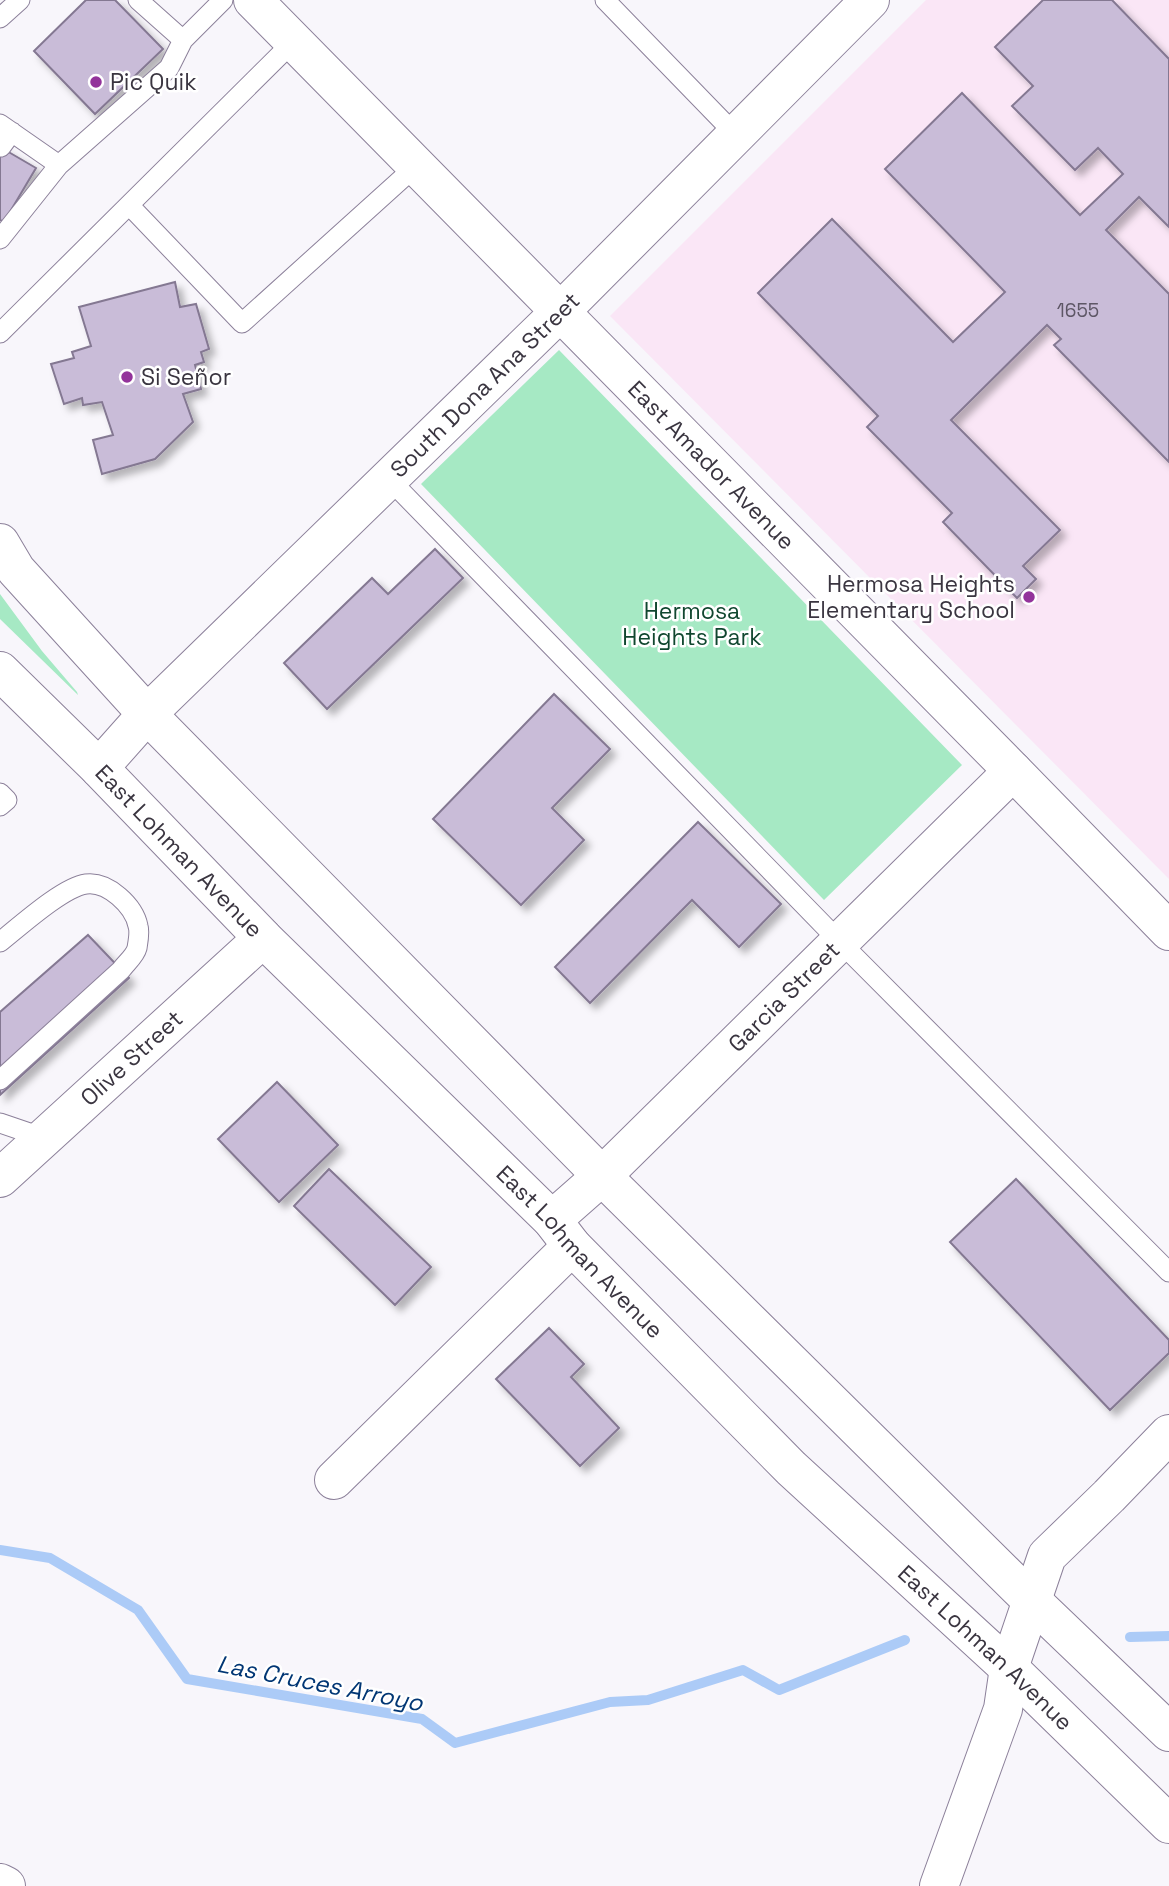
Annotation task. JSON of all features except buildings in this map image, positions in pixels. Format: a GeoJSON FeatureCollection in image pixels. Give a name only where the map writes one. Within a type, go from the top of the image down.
{"type":"FeatureCollection","features":[{"type":"Feature","properties":{"kind":"street","name":"East Amador Avenue"},"geometry":{"type":"LineString","coordinates":[[253,0],[1169,931]]}},
{"type":"Feature","properties":{"kind":"street","name":"South Dona Ana Street"},"geometry":{"type":"LineString","coordinates":[[99,768],[147,714],[560,312],[870,0]]}},
{"type":"Feature","properties":{"kind":"street"},"geometry":{"type":"LineString","coordinates":[[0,543],[16,570],[147,714],[602,1176],[1031,1600],[1169,1732]]}},
{"type":"Feature","properties":{"kind":"street","name":"East Lohman Avenue"},"geometry":{"type":"LineString","coordinates":[[0,671],[99,768],[263,938],[562,1233],[791,1468],[1009,1668],[1169,1824]]}},
{"type":"Feature","properties":{"kind":"street","name":"Garcia Street"},"geometry":{"type":"LineString","coordinates":[[334,1480],[562,1233],[602,1176],[1013,771]]}},
{"type":"Feature","properties":{"kind":"street","name":"Olive Street"},"geometry":{"type":"LineString","coordinates":[[0,1178],[263,938]]}},
{"type":"Feature","properties":{"kind":"street"},"geometry":{"type":"LineString","coordinates":[[939,1886],[1003,1709],[1009,1668],[1047,1556],[1169,1434]]}},
{"type":"Feature","properties":{"kind":"street"},"geometry":{"type":"LineString","coordinates":[[0,1883],[6,1886]]}},
{"type":"Feature","properties":{"kind":"lane"},"geometry":{"type":"LineString","coordinates":[[0,18],[20,0]]}},
{"type":"Feature","properties":{"kind":"lane"},"geometry":{"type":"LineString","coordinates":[[138,0],[183,40]]}},
{"type":"Feature","properties":{"kind":"lane"},"geometry":{"type":"LineString","coordinates":[[0,239],[59,164],[169,68],[183,40],[223,0]]}},
{"type":"Feature","properties":{"kind":"lane"},"geometry":{"type":"LineString","coordinates":[[605,0],[736,135]]}},
{"type":"Feature","properties":{"kind":"lane"},"geometry":{"type":"LineString","coordinates":[[0,333],[294,41]]}},
{"type":"Feature","properties":{"kind":"lane"},"geometry":{"type":"LineString","coordinates":[[4,134],[59,164]]}},
{"type":"Feature","properties":{"kind":"lane"},"geometry":{"type":"LineString","coordinates":[[129,205],[242,323],[416,166]]}},
{"type":"Feature","properties":{"kind":"lane"},"geometry":{"type":"LineString","coordinates":[[389,480],[840,942],[1169,1272]]}},
{"type":"Feature","properties":{"kind":"lane"},"geometry":{"type":"LineString","coordinates":[[0,793],[7,800],[0,806]]}},
{"type":"Feature","properties":{"kind":"lane"},"geometry":{"type":"LineString","coordinates":[[0,942],[41,908],[87,884],[103,887],[117,894],[132,912],[139,927],[136,951],[121,970],[0,1080]]}},
{"type":"Feature","properties":{"kind":"lane"},"geometry":{"type":"LineString","coordinates":[[0,1123],[44,1138]]}},
{"type":"Feature","properties":{"kind":"shaded area","name":"Hermosa Heights Elementary School"},"geometry":{"type":"Polygon","coordinates":[[[926,0],[1169,0],[1169,879],[610,316],[926,0]]]}},
{"type":"Feature","properties":{"kind":"green space","name":"Hermosa Heights Park"},"geometry":{"type":"Polygon","coordinates":[[[559,350],[962,765],[824,900],[421,484],[559,350]]]}},
{"type":"Feature","properties":{"kind":"green space"},"geometry":{"type":"Polygon","coordinates":[[[0,594],[42,651],[78,695],[0,619],[0,594]]]}},
{"type":"Feature","properties":{"kind":"waterway","name":"Las Cruces Arroyo"},"geometry":{"type":"LineString","coordinates":[[0,1550],[50,1558],[138,1610],[187,1679],[422,1719],[455,1743],[610,1702],[648,1700],[743,1670],[779,1690],[905,1640]]}},
{"type":"Feature","properties":{"kind":"waterway","name":"Las Cruces Arroyo"},"geometry":{"type":"LineString","coordinates":[[1130,1637],[1169,1636]]}},
{"type":"Feature","properties":{"kind":"place","name":"Pic Quik"},"geometry":{"type":"Point","coordinates":[96,82]}},
{"type":"Feature","properties":{"kind":"place","name":"Si Señor"},"geometry":{"type":"Point","coordinates":[127,377]}},
{"type":"Feature","properties":{"kind":"place","name":"Hermosa Heights Elementary School"},"geometry":{"type":"Point","coordinates":[1029,597]}}]}
